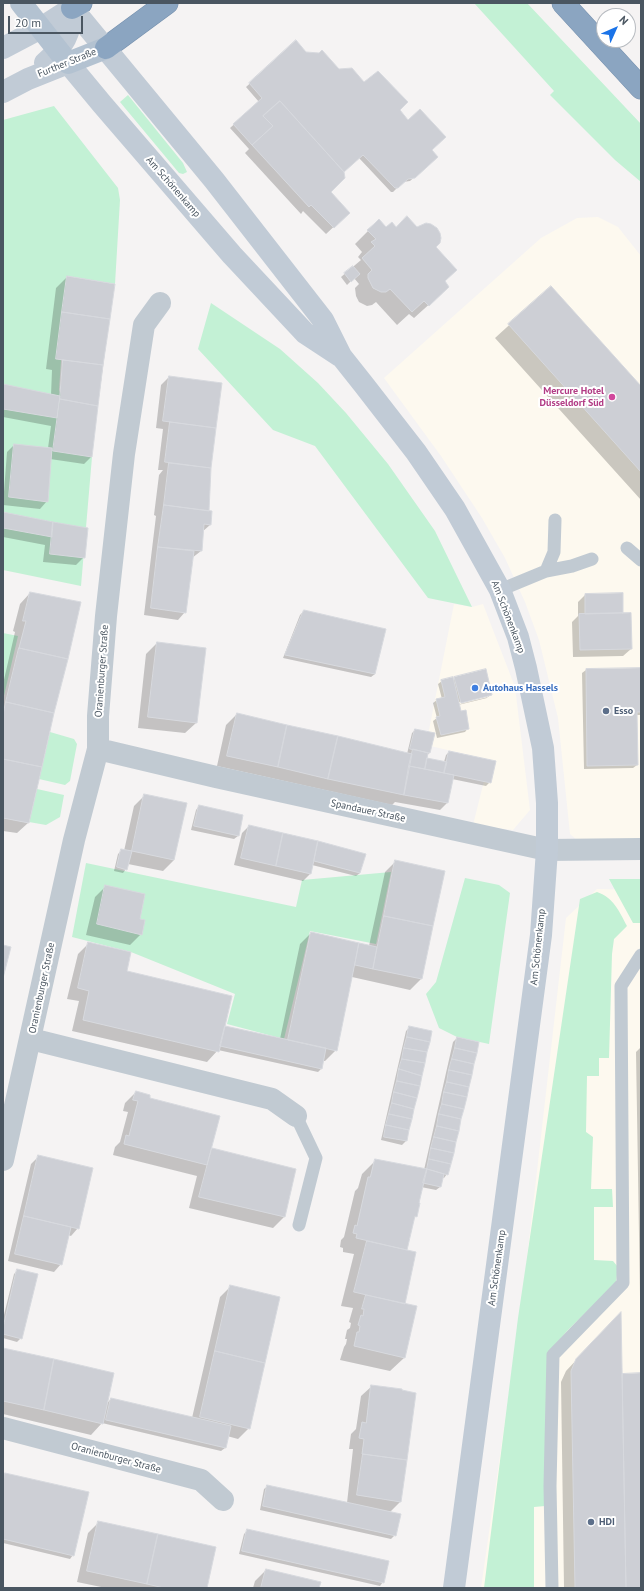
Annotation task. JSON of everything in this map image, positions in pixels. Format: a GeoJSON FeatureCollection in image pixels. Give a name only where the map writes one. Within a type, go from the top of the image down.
{"type":"FeatureCollection","features":[{"type":"Feature","properties":{"kind":"highway"},"geometry":{"type":"LineString","coordinates":[[106,48],[167,3]]}},
{"type":"Feature","properties":{"kind":"highway"},"geometry":{"type":"LineString","coordinates":[[563,3],[641,88]]}},
{"type":"Feature","properties":{"kind":"main road","name":"Am Schönenkamp"},"geometry":{"type":"LineString","coordinates":[[21,3],[102,104],[232,255],[305,333],[341,356]]}},
{"type":"Feature","properties":{"kind":"main road","name":"Am Schönenkamp"},"geometry":{"type":"LineString","coordinates":[[74,5],[106,48],[219,186],[323,320],[341,356],[416,452],[455,509],[500,590],[518,637],[525,662],[543,748],[547,803],[548,850],[541,935],[454,1588]]}},
{"type":"Feature","properties":{"kind":"main road"},"geometry":{"type":"LineString","coordinates":[[3,48],[41,28],[74,5]]}},
{"type":"Feature","properties":{"kind":"main road","name":"Further Straße"},"geometry":{"type":"LineString","coordinates":[[63,57],[67,37],[72,24],[74,5]]}},
{"type":"Feature","properties":{"kind":"main road","name":"Further Straße"},"geometry":{"type":"LineString","coordinates":[[3,92],[28,79],[63,57],[106,48]]}},
{"type":"Feature","properties":{"kind":"street","name":"Oranienburger Straße"},"geometry":{"type":"LineString","coordinates":[[3,1160],[74,840],[98,749],[98,716],[106,616],[124,454],[144,325],[160,303]]}},
{"type":"Feature","properties":{"kind":"street","name":"Spandauer Straße"},"geometry":{"type":"LineString","coordinates":[[98,749],[216,777],[548,850],[641,849]]}},
{"type":"Feature","properties":{"kind":"street","name":"Oranienburger Straße"},"geometry":{"type":"LineString","coordinates":[[31,1039],[272,1099],[296,1116]]}},
{"type":"Feature","properties":{"kind":"street","name":"Oranienburger Straße"},"geometry":{"type":"LineString","coordinates":[[3,1428],[201,1480],[223,1500]]}},
{"type":"Feature","properties":{"kind":"lane"},"geometry":{"type":"LineString","coordinates":[[546,571],[554,552],[555,520]]}},
{"type":"Feature","properties":{"kind":"lane"},"geometry":{"type":"LineString","coordinates":[[628,548],[641,560]]}},
{"type":"Feature","properties":{"kind":"lane"},"geometry":{"type":"LineString","coordinates":[[500,590],[546,571],[572,566],[592,559]]}},
{"type":"Feature","properties":{"kind":"lane"},"geometry":{"type":"LineString","coordinates":[[552,1588],[550,1486],[553,1355],[622,1283],[621,986],[641,955]]}},
{"type":"Feature","properties":{"kind":"lane"},"geometry":{"type":"LineString","coordinates":[[296,1116],[316,1158],[300,1225]]}},
{"type":"Feature","properties":{"kind":"shaded area"},"geometry":{"type":"Polygon","coordinates":[[[598,217],[618,227],[641,256],[641,844],[584,846],[570,834],[558,718],[539,640],[525,602],[505,558],[482,518],[441,456],[384,378],[541,238],[577,218],[598,217]]]}},
{"type":"Feature","properties":{"kind":"shaded area"},"geometry":{"type":"Polygon","coordinates":[[[454,604],[472,607],[483,604],[515,687],[530,810],[513,830],[473,825],[484,781],[491,783],[495,761],[426,745],[454,604]]]}},
{"type":"Feature","properties":{"kind":"shaded area"},"geometry":{"type":"Polygon","coordinates":[[[597,889],[641,890],[641,1588],[481,1588],[522,1302],[566,918],[597,889]]]}},
{"type":"Feature","properties":{"kind":"green space"},"geometry":{"type":"Polygon","coordinates":[[[474,3],[527,3],[641,124],[641,182],[615,160],[550,95],[554,91],[474,3]]]}},
{"type":"Feature","properties":{"kind":"green space"},"geometry":{"type":"Polygon","coordinates":[[[128,95],[183,163],[187,172],[183,174],[179,173],[120,102],[128,95]]]}},
{"type":"Feature","properties":{"kind":"green space"},"geometry":{"type":"Polygon","coordinates":[[[54,106],[118,188],[120,200],[115,284],[67,276],[59,390],[92,457],[81,586],[3,570],[3,120],[54,106]]]}},
{"type":"Feature","properties":{"kind":"green space"},"geometry":{"type":"Polygon","coordinates":[[[211,303],[280,349],[318,383],[346,413],[388,464],[435,531],[472,607],[428,598],[315,446],[273,430],[198,349],[211,303]]]}},
{"type":"Feature","properties":{"kind":"green space"},"geometry":{"type":"Polygon","coordinates":[[[3,633],[18,636],[3,700],[3,633]]]}},
{"type":"Feature","properties":{"kind":"green space"},"geometry":{"type":"Polygon","coordinates":[[[50,732],[74,739],[77,744],[70,781],[65,785],[39,779],[50,732]]]}},
{"type":"Feature","properties":{"kind":"green space"},"geometry":{"type":"Polygon","coordinates":[[[37,789],[64,795],[60,817],[46,825],[29,822],[37,789]]]}},
{"type":"Feature","properties":{"kind":"green space"},"geometry":{"type":"Polygon","coordinates":[[[86,863],[296,907],[302,880],[391,872],[376,944],[310,931],[284,1039],[227,1024],[235,994],[131,952],[72,937],[86,863]]]}},
{"type":"Feature","properties":{"kind":"green space"},"geometry":{"type":"Polygon","coordinates":[[[465,878],[499,885],[510,893],[489,1044],[457,1037],[439,1028],[426,994],[436,982],[465,878]]]}},
{"type":"Feature","properties":{"kind":"green space"},"geometry":{"type":"Polygon","coordinates":[[[609,879],[641,879],[641,923],[633,923],[609,879]]]}},
{"type":"Feature","properties":{"kind":"green space"},"geometry":{"type":"Polygon","coordinates":[[[597,892],[612,901],[627,926],[614,939],[612,954],[609,1058],[599,1058],[599,1076],[587,1076],[586,1132],[593,1137],[591,1189],[612,1189],[613,1207],[594,1207],[594,1260],[613,1261],[618,1267],[616,1283],[568,1330],[552,1348],[545,1506],[534,1507],[534,1588],[484,1588],[518,1318],[580,899],[597,892]]]}},
{"type":"Feature","properties":{"kind":"building"},"geometry":{"type":"Polygon","coordinates":[[[296,40],[306,52],[319,53],[322,50],[339,69],[352,68],[364,82],[378,71],[408,102],[400,110],[408,120],[420,109],[446,137],[432,150],[438,157],[415,178],[408,179],[398,188],[395,188],[363,155],[344,172],[280,101],[263,116],[273,126],[252,145],[233,124],[262,98],[249,83],[296,40]]]}},
{"type":"Feature","properties":{"kind":"building"},"geometry":{"type":"Polygon","coordinates":[[[280,101],[344,172],[345,178],[331,192],[350,213],[334,228],[311,205],[309,207],[252,145],[273,126],[263,116],[280,101]]]}},
{"type":"Feature","properties":{"kind":"building"},"geometry":{"type":"Polygon","coordinates":[[[407,216],[417,227],[426,223],[437,228],[441,238],[440,243],[436,247],[457,270],[445,281],[449,287],[429,306],[424,301],[412,312],[390,289],[386,292],[381,292],[373,288],[368,278],[368,274],[372,270],[362,258],[375,246],[371,242],[376,239],[367,230],[379,219],[386,227],[392,222],[396,227],[407,216]]]}},
{"type":"Feature","properties":{"kind":"building"},"geometry":{"type":"Polygon","coordinates":[[[353,266],[360,274],[351,282],[344,273],[353,266]]]}},
{"type":"Feature","properties":{"kind":"building"},"geometry":{"type":"Polygon","coordinates":[[[67,276],[115,284],[110,319],[62,312],[67,276]]]}},
{"type":"Feature","properties":{"kind":"building"},"geometry":{"type":"Polygon","coordinates":[[[551,286],[641,386],[641,472],[508,324],[551,286]]]}},
{"type":"Feature","properties":{"kind":"building"},"geometry":{"type":"Polygon","coordinates":[[[62,312],[110,319],[103,365],[56,359],[62,312]]]}},
{"type":"Feature","properties":{"kind":"building"},"geometry":{"type":"Polygon","coordinates":[[[63,360],[103,365],[98,406],[60,399],[63,360]]]}},
{"type":"Feature","properties":{"kind":"building"},"geometry":{"type":"Polygon","coordinates":[[[169,376],[222,383],[216,428],[163,421],[169,376]]]}},
{"type":"Feature","properties":{"kind":"building"},"geometry":{"type":"Polygon","coordinates":[[[3,384],[60,396],[57,418],[3,409],[3,384]]]}},
{"type":"Feature","properties":{"kind":"building"},"geometry":{"type":"Polygon","coordinates":[[[60,399],[98,406],[92,457],[53,451],[60,399]]]}},
{"type":"Feature","properties":{"kind":"building"},"geometry":{"type":"Polygon","coordinates":[[[170,422],[216,428],[211,468],[165,462],[170,422]]]}},
{"type":"Feature","properties":{"kind":"building"},"geometry":{"type":"Polygon","coordinates":[[[14,444],[52,448],[48,502],[9,497],[14,444]]]}},
{"type":"Feature","properties":{"kind":"building"},"geometry":{"type":"Polygon","coordinates":[[[169,463],[211,468],[209,511],[164,505],[169,463]]]}},
{"type":"Feature","properties":{"kind":"building"},"geometry":{"type":"Polygon","coordinates":[[[164,505],[212,511],[211,525],[204,524],[202,551],[158,547],[164,505]]]}},
{"type":"Feature","properties":{"kind":"building"},"geometry":{"type":"Polygon","coordinates":[[[3,512],[53,522],[52,537],[3,528],[3,512]]]}},
{"type":"Feature","properties":{"kind":"building"},"geometry":{"type":"Polygon","coordinates":[[[53,522],[88,528],[85,558],[50,554],[53,522]]]}},
{"type":"Feature","properties":{"kind":"building"},"geometry":{"type":"Polygon","coordinates":[[[158,547],[194,551],[186,613],[151,608],[158,547]]]}},
{"type":"Feature","properties":{"kind":"building"},"geometry":{"type":"Polygon","coordinates":[[[30,592],[81,602],[68,659],[19,648],[26,621],[23,621],[30,592]]]}},
{"type":"Feature","properties":{"kind":"building"},"geometry":{"type":"Polygon","coordinates":[[[623,593],[623,613],[585,614],[585,594],[623,593]]]}},
{"type":"Feature","properties":{"kind":"building"},"geometry":{"type":"Polygon","coordinates":[[[304,610],[386,629],[375,674],[285,655],[304,610]]]}},
{"type":"Feature","properties":{"kind":"building"},"geometry":{"type":"Polygon","coordinates":[[[631,613],[632,649],[580,650],[579,614],[631,613]]]}},
{"type":"Feature","properties":{"kind":"building"},"geometry":{"type":"Polygon","coordinates":[[[157,642],[206,648],[197,723],[148,717],[157,642]]]}},
{"type":"Feature","properties":{"kind":"building"},"geometry":{"type":"Polygon","coordinates":[[[19,648],[68,659],[54,713],[6,702],[19,648]]]}},
{"type":"Feature","properties":{"kind":"building"},"geometry":{"type":"Polygon","coordinates":[[[641,668],[641,712],[637,712],[638,765],[587,766],[586,669],[641,668]]]}},
{"type":"Feature","properties":{"kind":"building"},"geometry":{"type":"Polygon","coordinates":[[[486,669],[492,695],[461,703],[454,677],[486,669]]]}},
{"type":"Feature","properties":{"kind":"building"},"geometry":{"type":"Polygon","coordinates":[[[453,677],[461,711],[466,710],[469,729],[441,735],[436,717],[440,716],[436,699],[445,697],[441,680],[453,677]]]}},
{"type":"Feature","properties":{"kind":"building"},"geometry":{"type":"Polygon","coordinates":[[[6,702],[54,713],[42,767],[3,759],[3,715],[6,702]]]}},
{"type":"Feature","properties":{"kind":"building"},"geometry":{"type":"Polygon","coordinates":[[[237,713],[287,725],[278,767],[227,756],[237,713]]]}},
{"type":"Feature","properties":{"kind":"building"},"geometry":{"type":"Polygon","coordinates":[[[287,725],[338,736],[328,779],[278,767],[287,725]]]}},
{"type":"Feature","properties":{"kind":"building"},"geometry":{"type":"Polygon","coordinates":[[[415,729],[435,733],[430,753],[410,749],[415,729]]]}},
{"type":"Feature","properties":{"kind":"building"},"geometry":{"type":"Polygon","coordinates":[[[338,736],[412,754],[404,795],[328,779],[338,736]]]}},
{"type":"Feature","properties":{"kind":"building"},"geometry":{"type":"Polygon","coordinates":[[[413,749],[428,753],[425,769],[409,766],[413,749]]]}},
{"type":"Feature","properties":{"kind":"building"},"geometry":{"type":"Polygon","coordinates":[[[449,751],[496,761],[491,783],[444,773],[449,751]]]}},
{"type":"Feature","properties":{"kind":"building"},"geometry":{"type":"Polygon","coordinates":[[[427,758],[447,762],[444,773],[425,769],[427,758]]]}},
{"type":"Feature","properties":{"kind":"building"},"geometry":{"type":"Polygon","coordinates":[[[3,759],[42,767],[29,823],[3,818],[3,759]]]}},
{"type":"Feature","properties":{"kind":"building"},"geometry":{"type":"Polygon","coordinates":[[[409,766],[454,775],[448,803],[404,795],[409,766]]]}},
{"type":"Feature","properties":{"kind":"building"},"geometry":{"type":"Polygon","coordinates":[[[144,794],[187,803],[174,860],[132,851],[144,794]]]}},
{"type":"Feature","properties":{"kind":"building"},"geometry":{"type":"Polygon","coordinates":[[[199,805],[243,815],[239,836],[194,826],[199,805]]]}},
{"type":"Feature","properties":{"kind":"building"},"geometry":{"type":"Polygon","coordinates":[[[249,825],[283,833],[276,866],[241,858],[249,825]]]}},
{"type":"Feature","properties":{"kind":"building"},"geometry":{"type":"Polygon","coordinates":[[[283,833],[318,841],[311,874],[276,866],[283,833]]]}},
{"type":"Feature","properties":{"kind":"building"},"geometry":{"type":"Polygon","coordinates":[[[318,841],[366,854],[360,873],[314,861],[318,841]]]}},
{"type":"Feature","properties":{"kind":"building"},"geometry":{"type":"Polygon","coordinates":[[[121,849],[132,851],[127,870],[117,867],[121,849]]]}},
{"type":"Feature","properties":{"kind":"building"},"geometry":{"type":"Polygon","coordinates":[[[395,860],[445,871],[433,926],[384,916],[395,860]]]}},
{"type":"Feature","properties":{"kind":"building"},"geometry":{"type":"Polygon","coordinates":[[[105,885],[145,894],[140,919],[145,920],[142,935],[97,924],[105,885]]]}},
{"type":"Feature","properties":{"kind":"building"},"geometry":{"type":"Polygon","coordinates":[[[384,916],[433,926],[422,979],[373,969],[384,916]]]}},
{"type":"Feature","properties":{"kind":"building"},"geometry":{"type":"Polygon","coordinates":[[[311,932],[359,943],[337,1051],[288,1040],[311,932]]]}},
{"type":"Feature","properties":{"kind":"building"},"geometry":{"type":"Polygon","coordinates":[[[88,942],[131,952],[127,971],[232,996],[219,1052],[83,1020],[89,991],[78,988],[88,942]]]}},
{"type":"Feature","properties":{"kind":"building"},"geometry":{"type":"Polygon","coordinates":[[[359,943],[377,947],[373,969],[355,965],[359,943]]]}},
{"type":"Feature","properties":{"kind":"building"},"geometry":{"type":"Polygon","coordinates":[[[3,945],[11,947],[3,978],[3,945]]]}},
{"type":"Feature","properties":{"kind":"building"},"geometry":{"type":"Polygon","coordinates":[[[225,1026],[326,1048],[322,1069],[220,1046],[225,1026]]]}},
{"type":"Feature","properties":{"kind":"building"},"geometry":{"type":"Polygon","coordinates":[[[409,1026],[432,1031],[430,1042],[407,1037],[409,1026]]]}},
{"type":"Feature","properties":{"kind":"building"},"geometry":{"type":"Polygon","coordinates":[[[407,1037],[430,1042],[427,1052],[404,1048],[407,1037]]]}},
{"type":"Feature","properties":{"kind":"building"},"geometry":{"type":"Polygon","coordinates":[[[457,1037],[479,1042],[477,1053],[455,1048],[457,1037]]]}},
{"type":"Feature","properties":{"kind":"building"},"geometry":{"type":"Polygon","coordinates":[[[404,1048],[427,1052],[425,1063],[402,1059],[404,1048]]]}},
{"type":"Feature","properties":{"kind":"building"},"geometry":{"type":"Polygon","coordinates":[[[455,1048],[477,1053],[474,1064],[452,1059],[455,1048]]]}},
{"type":"Feature","properties":{"kind":"building"},"geometry":{"type":"Polygon","coordinates":[[[402,1059],[425,1063],[422,1076],[399,1069],[402,1059]]]}},
{"type":"Feature","properties":{"kind":"building"},"geometry":{"type":"Polygon","coordinates":[[[452,1059],[474,1064],[472,1075],[449,1070],[452,1059]]]}},
{"type":"Feature","properties":{"kind":"building"},"geometry":{"type":"Polygon","coordinates":[[[399,1069],[422,1076],[420,1086],[397,1081],[399,1069]]]}},
{"type":"Feature","properties":{"kind":"building"},"geometry":{"type":"Polygon","coordinates":[[[449,1070],[472,1075],[469,1087],[447,1082],[449,1070]]]}},
{"type":"Feature","properties":{"kind":"building"},"geometry":{"type":"Polygon","coordinates":[[[397,1081],[420,1086],[417,1098],[394,1092],[397,1081]]]}},
{"type":"Feature","properties":{"kind":"building"},"geometry":{"type":"Polygon","coordinates":[[[447,1082],[469,1087],[467,1097],[444,1092],[447,1082]]]}},
{"type":"Feature","properties":{"kind":"building"},"geometry":{"type":"Polygon","coordinates":[[[136,1091],[150,1095],[150,1098],[220,1116],[207,1165],[124,1144],[126,1135],[129,1136],[138,1101],[133,1100],[136,1091]]]}},
{"type":"Feature","properties":{"kind":"building"},"geometry":{"type":"Polygon","coordinates":[[[394,1092],[417,1098],[414,1109],[392,1103],[394,1092]]]}},
{"type":"Feature","properties":{"kind":"building"},"geometry":{"type":"Polygon","coordinates":[[[444,1092],[467,1097],[464,1109],[442,1104],[444,1092]]]}},
{"type":"Feature","properties":{"kind":"building"},"geometry":{"type":"Polygon","coordinates":[[[392,1103],[414,1109],[412,1119],[389,1114],[392,1103]]]}},
{"type":"Feature","properties":{"kind":"building"},"geometry":{"type":"Polygon","coordinates":[[[442,1104],[464,1109],[461,1119],[439,1114],[442,1104]]]}},
{"type":"Feature","properties":{"kind":"building"},"geometry":{"type":"Polygon","coordinates":[[[389,1114],[412,1119],[409,1130],[386,1125],[389,1114]]]}},
{"type":"Feature","properties":{"kind":"building"},"geometry":{"type":"Polygon","coordinates":[[[439,1114],[461,1119],[459,1131],[437,1126],[439,1114]]]}},
{"type":"Feature","properties":{"kind":"building"},"geometry":{"type":"Polygon","coordinates":[[[386,1125],[409,1130],[407,1141],[384,1137],[386,1125]]]}},
{"type":"Feature","properties":{"kind":"building"},"geometry":{"type":"Polygon","coordinates":[[[437,1126],[459,1131],[456,1142],[434,1137],[437,1126]]]}},
{"type":"Feature","properties":{"kind":"building"},"geometry":{"type":"Polygon","coordinates":[[[434,1137],[456,1142],[454,1153],[431,1148],[434,1137]]]}},
{"type":"Feature","properties":{"kind":"building"},"geometry":{"type":"Polygon","coordinates":[[[212,1148],[296,1169],[285,1217],[199,1197],[212,1148]]]}},
{"type":"Feature","properties":{"kind":"building"},"geometry":{"type":"Polygon","coordinates":[[[431,1148],[454,1153],[451,1164],[429,1159],[431,1148]]]}},
{"type":"Feature","properties":{"kind":"building"},"geometry":{"type":"Polygon","coordinates":[[[38,1155],[93,1168],[79,1229],[24,1216],[38,1155]]]}},
{"type":"Feature","properties":{"kind":"building"},"geometry":{"type":"Polygon","coordinates":[[[375,1159],[427,1169],[417,1217],[415,1216],[407,1250],[356,1238],[357,1234],[353,1233],[355,1225],[357,1226],[368,1177],[370,1177],[375,1159]]]}},
{"type":"Feature","properties":{"kind":"building"},"geometry":{"type":"Polygon","coordinates":[[[429,1159],[451,1164],[448,1175],[427,1169],[429,1159]]]}},
{"type":"Feature","properties":{"kind":"building"},"geometry":{"type":"Polygon","coordinates":[[[427,1169],[444,1174],[441,1187],[423,1183],[427,1169]]]}},
{"type":"Feature","properties":{"kind":"building"},"geometry":{"type":"Polygon","coordinates":[[[24,1216],[71,1227],[62,1265],[15,1254],[24,1216]]]}},
{"type":"Feature","properties":{"kind":"building"},"geometry":{"type":"Polygon","coordinates":[[[367,1241],[416,1252],[405,1304],[354,1292],[367,1241]]]}},
{"type":"Feature","properties":{"kind":"building"},"geometry":{"type":"Polygon","coordinates":[[[17,1269],[38,1274],[22,1339],[3,1334],[3,1328],[17,1269]]]}},
{"type":"Feature","properties":{"kind":"building"},"geometry":{"type":"Polygon","coordinates":[[[230,1285],[280,1297],[265,1363],[215,1351],[230,1285]]]}},
{"type":"Feature","properties":{"kind":"building"},"geometry":{"type":"Polygon","coordinates":[[[366,1295],[417,1306],[405,1358],[354,1346],[357,1332],[359,1332],[360,1326],[358,1325],[361,1315],[363,1316],[364,1309],[362,1309],[366,1295]]]}},
{"type":"Feature","properties":{"kind":"building"},"geometry":{"type":"Polygon","coordinates":[[[621,1312],[626,1588],[575,1588],[571,1371],[576,1359],[621,1312]]]}},
{"type":"Feature","properties":{"kind":"building"},"geometry":{"type":"Polygon","coordinates":[[[3,1348],[54,1359],[44,1410],[3,1401],[3,1348]]]}},
{"type":"Feature","properties":{"kind":"building"},"geometry":{"type":"Polygon","coordinates":[[[215,1351],[265,1363],[250,1429],[200,1417],[215,1351]]]}},
{"type":"Feature","properties":{"kind":"building"},"geometry":{"type":"Polygon","coordinates":[[[54,1359],[114,1373],[103,1424],[44,1410],[54,1359]]]}},
{"type":"Feature","properties":{"kind":"building"},"geometry":{"type":"Polygon","coordinates":[[[641,1373],[641,1588],[626,1588],[622,1374],[641,1373]]]}},
{"type":"Feature","properties":{"kind":"building"},"geometry":{"type":"Polygon","coordinates":[[[371,1385],[402,1389],[416,1393],[407,1460],[362,1454],[364,1439],[359,1438],[362,1422],[366,1423],[371,1385]]]}},
{"type":"Feature","properties":{"kind":"building"},"geometry":{"type":"Polygon","coordinates":[[[111,1398],[231,1426],[226,1448],[106,1420],[111,1398]]]}},
{"type":"Feature","properties":{"kind":"building"},"geometry":{"type":"Polygon","coordinates":[[[363,1454],[407,1460],[401,1502],[357,1495],[363,1454]]]}},
{"type":"Feature","properties":{"kind":"building"},"geometry":{"type":"Polygon","coordinates":[[[5,1473],[89,1492],[74,1556],[3,1539],[3,1483],[5,1473]]]}},
{"type":"Feature","properties":{"kind":"building"},"geometry":{"type":"Polygon","coordinates":[[[267,1485],[401,1514],[396,1536],[263,1506],[267,1485]]]}},
{"type":"Feature","properties":{"kind":"building"},"geometry":{"type":"Polygon","coordinates":[[[98,1521],[158,1534],[147,1584],[87,1571],[98,1521]]]}},
{"type":"Feature","properties":{"kind":"building"},"geometry":{"type":"Polygon","coordinates":[[[247,1529],[389,1561],[384,1583],[242,1551],[247,1529]]]}},
{"type":"Feature","properties":{"kind":"building"},"geometry":{"type":"Polygon","coordinates":[[[158,1534],[216,1547],[207,1588],[164,1588],[147,1584],[158,1534]]]}},
{"type":"Feature","properties":{"kind":"building"},"geometry":{"type":"Polygon","coordinates":[[[266,1569],[321,1582],[319,1588],[261,1588],[266,1569]]]}},
{"type":"Feature","properties":{"kind":"place","name":"Mercure Hotel Düsseldorf Süd"},"geometry":{"type":"Point","coordinates":[612,397]}},
{"type":"Feature","properties":{"kind":"place","name":"Autohaus Hassels"},"geometry":{"type":"Point","coordinates":[475,688]}},
{"type":"Feature","properties":{"kind":"place","name":"Esso"},"geometry":{"type":"Point","coordinates":[606,711]}},
{"type":"Feature","properties":{"kind":"place","name":"HDI"},"geometry":{"type":"Point","coordinates":[591,1522]}}]}
